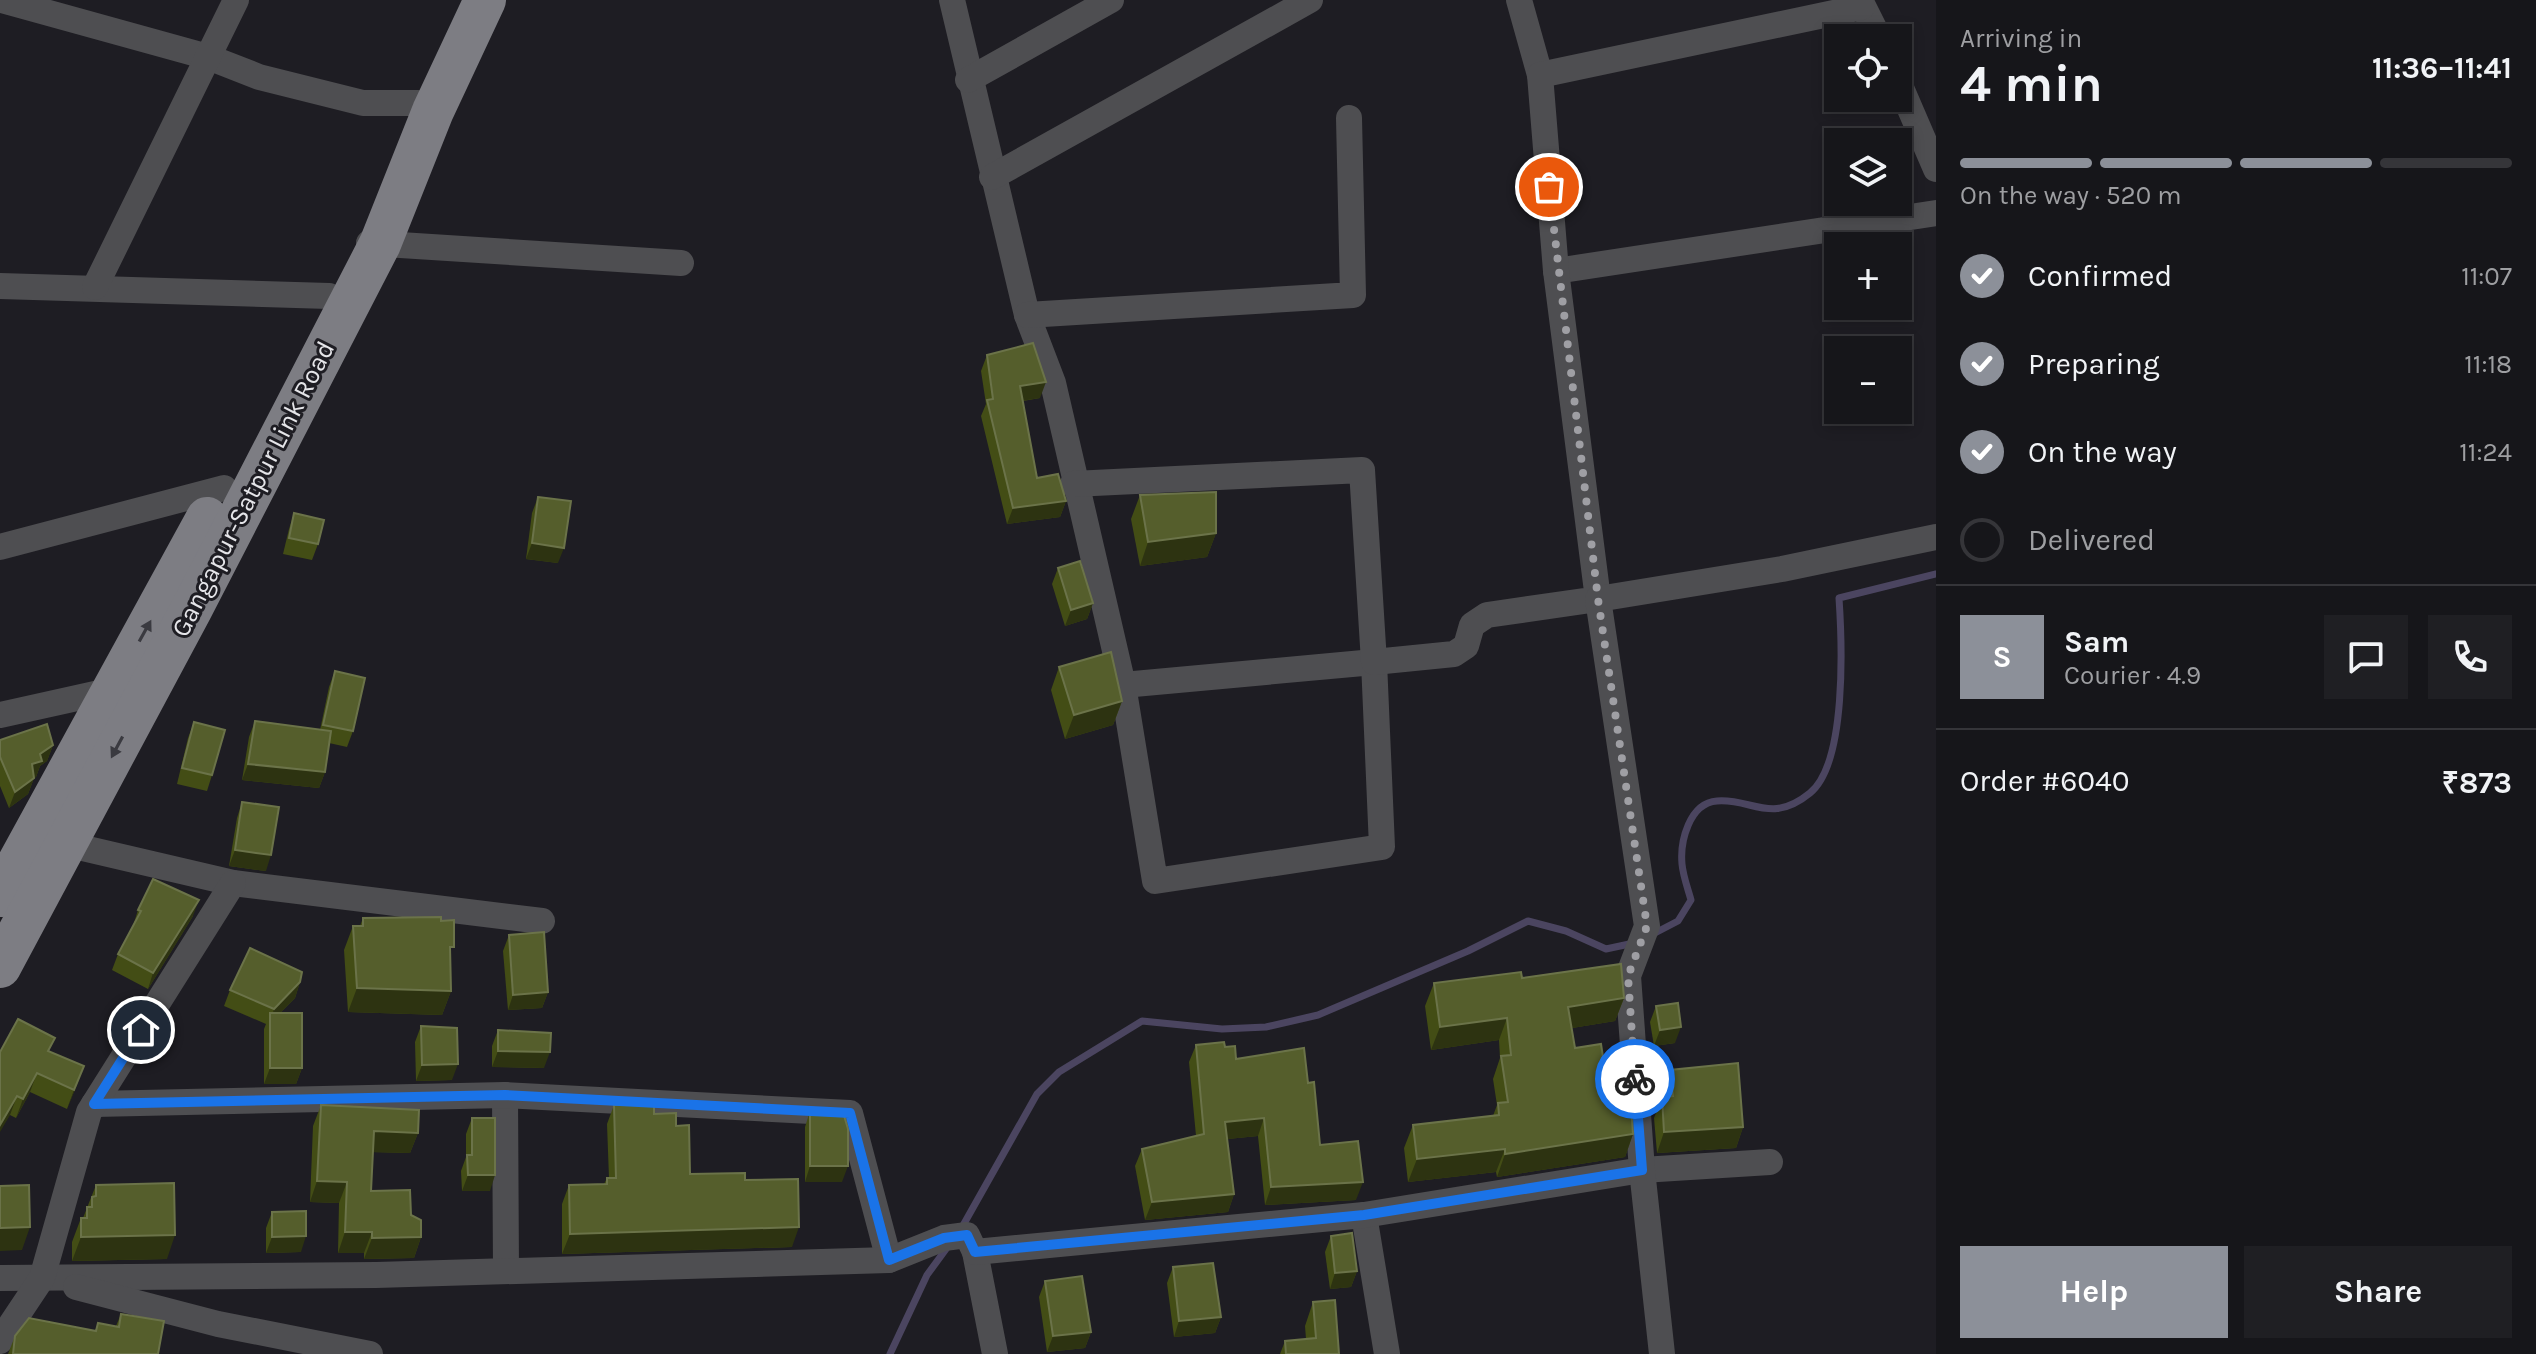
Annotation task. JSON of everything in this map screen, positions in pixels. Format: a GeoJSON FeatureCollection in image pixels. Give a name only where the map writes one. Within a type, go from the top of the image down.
{"type":"FeatureCollection","features":[{"type":"Feature","properties":{"kind":"main road","name":"Gangapur-Satpur Link Road"},"geometry":{"type":"LineString","coordinates":[[0,967],[50,840],[369,243],[426,107],[463,0]]}},
{"type":"Feature","properties":{"kind":"main road","name":"Gangapur-Satpur Link Road"},"geometry":{"type":"LineString","coordinates":[[426,107],[485,0]]}},
{"type":"Feature","properties":{"kind":"main road","name":"Gangapur-Satpur Link Road"},"geometry":{"type":"LineString","coordinates":[[126,696],[224,488],[329,296],[369,243]]}},
{"type":"Feature","properties":{"kind":"main road","name":"Gangapur-Satpur Link Road"},"geometry":{"type":"LineString","coordinates":[[3,887],[50,840]]}},
{"type":"Feature","properties":{"kind":"street"},"geometry":{"type":"LineString","coordinates":[[2,0],[208,57],[259,77],[363,103],[426,107]]}},
{"type":"Feature","properties":{"kind":"street"},"geometry":{"type":"LineString","coordinates":[[95,287],[236,0]]}},
{"type":"Feature","properties":{"kind":"street"},"geometry":{"type":"LineString","coordinates":[[952,0],[968,80],[1027,315],[1053,383],[1073,484],[1123,685],[1155,881],[1382,847],[1362,470],[1073,484]]}},
{"type":"Feature","properties":{"kind":"street"},"geometry":{"type":"LineString","coordinates":[[968,80],[1111,0]]}},
{"type":"Feature","properties":{"kind":"street"},"geometry":{"type":"LineString","coordinates":[[992,177],[1310,0]]}},
{"type":"Feature","properties":{"kind":"street"},"geometry":{"type":"LineString","coordinates":[[1519,0],[1540,75],[1556,271],[1598,599],[1647,926],[1628,976],[1642,1170],[1662,1354]]}},
{"type":"Feature","properties":{"kind":"street"},"geometry":{"type":"LineString","coordinates":[[1540,75],[1861,4],[1872,24]]}},
{"type":"Feature","properties":{"kind":"street"},"geometry":{"type":"LineString","coordinates":[[1912,111],[1934,157]]}},
{"type":"Feature","properties":{"kind":"street"},"geometry":{"type":"LineString","coordinates":[[1027,315],[1353,295],[1349,118]]}},
{"type":"Feature","properties":{"kind":"street"},"geometry":{"type":"LineString","coordinates":[[1556,271],[1936,213]]}},
{"type":"Feature","properties":{"kind":"street"},"geometry":{"type":"LineString","coordinates":[[369,243],[681,263]]}},
{"type":"Feature","properties":{"kind":"street"},"geometry":{"type":"LineString","coordinates":[[0,286],[329,296]]}},
{"type":"Feature","properties":{"kind":"street"},"geometry":{"type":"LineString","coordinates":[[0,547],[224,488]]}},
{"type":"Feature","properties":{"kind":"street"},"geometry":{"type":"LineString","coordinates":[[1123,685],[1454,654],[1466,646],[1472,625],[1487,615],[1782,569],[1936,537]]}},
{"type":"Feature","properties":{"kind":"street"},"geometry":{"type":"LineString","coordinates":[[0,715],[126,696]]}},
{"type":"Feature","properties":{"kind":"street"},"geometry":{"type":"LineString","coordinates":[[50,840],[233,883],[542,921]]}},
{"type":"Feature","properties":{"kind":"street"},"geometry":{"type":"LineString","coordinates":[[0,1341],[42,1278],[94,1104],[233,883]]}},
{"type":"Feature","properties":{"kind":"street"},"geometry":{"type":"LineString","coordinates":[[94,1104],[505,1095],[850,1113],[889,1260]]}},
{"type":"Feature","properties":{"kind":"street"},"geometry":{"type":"LineString","coordinates":[[505,1095],[506,1271]]}},
{"type":"Feature","properties":{"kind":"street"},"geometry":{"type":"LineString","coordinates":[[0,1278],[506,1271],[889,1260],[962,1242],[1364,1215],[1642,1170],[1770,1162]]}},
{"type":"Feature","properties":{"kind":"street"},"geometry":{"type":"LineString","coordinates":[[1364,1215],[1387,1354]]}},
{"type":"Feature","properties":{"kind":"street"},"geometry":{"type":"LineString","coordinates":[[962,1242],[995,1354]]}},
{"type":"Feature","properties":{"kind":"street"},"geometry":{"type":"LineString","coordinates":[[42,1278],[218,1324],[370,1354]]}},
{"type":"Feature","properties":{"kind":"building"},"geometry":{"type":"Polygon","coordinates":[[[1033,343],[1046,382],[1020,386],[1037,478],[1058,474],[1066,501],[1013,508],[987,400],[993,399],[987,355],[1033,343]]]}},
{"type":"Feature","properties":{"kind":"building"},"geometry":{"type":"Polygon","coordinates":[[[1216,492],[1216,533],[1148,542],[1140,495],[1216,492]]]}},
{"type":"Feature","properties":{"kind":"building"},"geometry":{"type":"Polygon","coordinates":[[[538,497],[571,501],[564,548],[532,543],[538,497]]]}},
{"type":"Feature","properties":{"kind":"building"},"geometry":{"type":"Polygon","coordinates":[[[294,513],[324,520],[318,544],[289,538],[294,513]]]}},
{"type":"Feature","properties":{"kind":"building"},"geometry":{"type":"Polygon","coordinates":[[[1080,561],[1093,603],[1071,610],[1058,568],[1080,561]]]}},
{"type":"Feature","properties":{"kind":"building"},"geometry":{"type":"Polygon","coordinates":[[[1111,652],[1122,701],[1074,715],[1059,667],[1111,652]]]}},
{"type":"Feature","properties":{"kind":"building"},"geometry":{"type":"Polygon","coordinates":[[[335,671],[365,678],[353,731],[323,725],[335,671]]]}},
{"type":"Feature","properties":{"kind":"building"},"geometry":{"type":"Polygon","coordinates":[[[255,721],[331,731],[325,772],[248,764],[255,721]]]}},
{"type":"Feature","properties":{"kind":"building"},"geometry":{"type":"Polygon","coordinates":[[[194,722],[225,730],[212,775],[182,768],[194,722]]]}},
{"type":"Feature","properties":{"kind":"building"},"geometry":{"type":"Polygon","coordinates":[[[47,724],[53,745],[40,754],[42,761],[32,764],[34,778],[15,792],[0,757],[0,740],[47,724]]]}},
{"type":"Feature","properties":{"kind":"building"},"geometry":{"type":"Polygon","coordinates":[[[242,802],[279,807],[271,855],[235,850],[242,802]]]}},
{"type":"Feature","properties":{"kind":"building"},"geometry":{"type":"Polygon","coordinates":[[[153,879],[199,900],[153,973],[118,954],[141,911],[138,910],[153,879]]]}},
{"type":"Feature","properties":{"kind":"building"},"geometry":{"type":"Polygon","coordinates":[[[441,917],[441,921],[454,920],[454,947],[450,947],[451,991],[357,988],[353,926],[363,926],[363,918],[441,917]]]}},
{"type":"Feature","properties":{"kind":"building"},"geometry":{"type":"Polygon","coordinates":[[[544,932],[548,992],[513,995],[509,935],[544,932]]]}},
{"type":"Feature","properties":{"kind":"building"},"geometry":{"type":"Polygon","coordinates":[[[250,948],[302,972],[300,982],[274,1009],[230,990],[250,948]]]}},
{"type":"Feature","properties":{"kind":"building"},"geometry":{"type":"Polygon","coordinates":[[[1621,964],[1624,998],[1568,1007],[1575,1048],[1601,1044],[1609,1096],[1630,1093],[1633,1134],[1505,1154],[1505,1149],[1417,1159],[1413,1125],[1499,1115],[1498,1103],[1508,1102],[1501,1056],[1511,1055],[1507,1018],[1440,1027],[1434,983],[1521,972],[1522,978],[1621,964]]]}},
{"type":"Feature","properties":{"kind":"building"},"geometry":{"type":"Polygon","coordinates":[[[1678,1003],[1681,1027],[1660,1030],[1656,1006],[1678,1003]]]}},
{"type":"Feature","properties":{"kind":"building"},"geometry":{"type":"Polygon","coordinates":[[[270,1013],[302,1013],[302,1068],[270,1068],[270,1013]]]}},
{"type":"Feature","properties":{"kind":"building"},"geometry":{"type":"Polygon","coordinates":[[[18,1019],[55,1038],[48,1051],[84,1066],[74,1090],[37,1073],[23,1099],[17,1096],[0,1125],[0,1052],[18,1019]]]}},
{"type":"Feature","properties":{"kind":"building"},"geometry":{"type":"Polygon","coordinates":[[[421,1026],[457,1028],[458,1064],[422,1065],[421,1026]]]}},
{"type":"Feature","properties":{"kind":"building"},"geometry":{"type":"Polygon","coordinates":[[[498,1030],[551,1033],[550,1052],[498,1051],[498,1030]]]}},
{"type":"Feature","properties":{"kind":"building"},"geometry":{"type":"Polygon","coordinates":[[[1224,1042],[1225,1047],[1235,1046],[1236,1059],[1304,1048],[1308,1083],[1314,1082],[1320,1145],[1358,1141],[1363,1182],[1271,1187],[1264,1118],[1225,1122],[1234,1194],[1152,1202],[1142,1149],[1204,1134],[1196,1045],[1224,1042]]]}},
{"type":"Feature","properties":{"kind":"building"},"geometry":{"type":"Polygon","coordinates":[[[1738,1063],[1743,1127],[1664,1132],[1662,1097],[1673,1096],[1670,1070],[1738,1063]]]}},
{"type":"Feature","properties":{"kind":"building"},"geometry":{"type":"Polygon","coordinates":[[[654,1104],[654,1114],[676,1113],[676,1126],[689,1125],[690,1174],[745,1173],[745,1180],[798,1179],[799,1227],[570,1234],[569,1185],[607,1184],[607,1178],[616,1178],[614,1105],[654,1104]]]}},
{"type":"Feature","properties":{"kind":"building"},"geometry":{"type":"Polygon","coordinates":[[[321,1105],[419,1110],[418,1133],[374,1131],[371,1191],[410,1190],[411,1215],[421,1220],[421,1237],[372,1238],[372,1232],[345,1232],[347,1182],[317,1181],[321,1105]]]}},
{"type":"Feature","properties":{"kind":"building"},"geometry":{"type":"Polygon","coordinates":[[[810,1111],[843,1112],[848,1129],[848,1166],[810,1166],[810,1111]]]}},
{"type":"Feature","properties":{"kind":"building"},"geometry":{"type":"Polygon","coordinates":[[[472,1118],[495,1118],[495,1175],[468,1175],[467,1155],[472,1155],[472,1118]]]}},
{"type":"Feature","properties":{"kind":"building"},"geometry":{"type":"Polygon","coordinates":[[[174,1183],[175,1235],[81,1237],[81,1218],[87,1218],[87,1207],[92,1207],[96,1185],[174,1183]]]}},
{"type":"Feature","properties":{"kind":"building"},"geometry":{"type":"Polygon","coordinates":[[[29,1185],[30,1227],[0,1228],[0,1186],[29,1185]]]}},
{"type":"Feature","properties":{"kind":"building"},"geometry":{"type":"Polygon","coordinates":[[[306,1211],[306,1236],[272,1237],[272,1212],[306,1211]]]}},
{"type":"Feature","properties":{"kind":"building"},"geometry":{"type":"Polygon","coordinates":[[[1352,1233],[1357,1271],[1335,1273],[1331,1236],[1352,1233]]]}},
{"type":"Feature","properties":{"kind":"building"},"geometry":{"type":"Polygon","coordinates":[[[1213,1263],[1221,1317],[1179,1321],[1173,1267],[1213,1263]]]}},
{"type":"Feature","properties":{"kind":"building"},"geometry":{"type":"Polygon","coordinates":[[[1082,1276],[1091,1332],[1053,1336],[1045,1281],[1082,1276]]]}},
{"type":"Feature","properties":{"kind":"building"},"geometry":{"type":"Polygon","coordinates":[[[1335,1300],[1339,1354],[1286,1354],[1285,1341],[1316,1338],[1313,1302],[1335,1300]]]}},
{"type":"Feature","properties":{"kind":"building"},"geometry":{"type":"Polygon","coordinates":[[[121,1314],[164,1321],[158,1354],[13,1354],[15,1336],[29,1318],[96,1331],[98,1323],[119,1327],[121,1314]]]}},
{"type":"Feature","properties":{"kind":"waterway"},"geometry":{"type":"LineString","coordinates":[[1653,934],[1678,921],[1691,900],[1682,855],[1688,825],[1699,809],[1717,801],[1773,809],[1784,807],[1810,793],[1822,778],[1831,756],[1840,701],[1839,598],[1936,574]]}},
{"type":"Feature","properties":{"kind":"waterway"},"geometry":{"type":"LineString","coordinates":[[961,1229],[1037,1094],[1059,1072],[1142,1021],[1222,1029],[1266,1027],[1318,1015],[1468,951],[1528,921],[1566,931],[1606,949],[1634,943]]}},
{"type":"Feature","properties":{"kind":"waterway"},"geometry":{"type":"LineString","coordinates":[[890,1354],[927,1275],[949,1245]]}},
{"type":"Feature","properties":{"kind":"way so far"},"geometry":{"type":"LineString","coordinates":[[1549,187],[1556,271],[1598,599],[1647,926],[1628,976],[1635,1079]]}},
{"type":"Feature","properties":{"kind":"route"},"geometry":{"type":"LineString","coordinates":[[141,1030],[94,1104],[505,1095],[850,1113],[889,1260],[944,1238],[967,1235],[975,1252],[1364,1215],[1642,1170],[1635,1079]]}}]}
